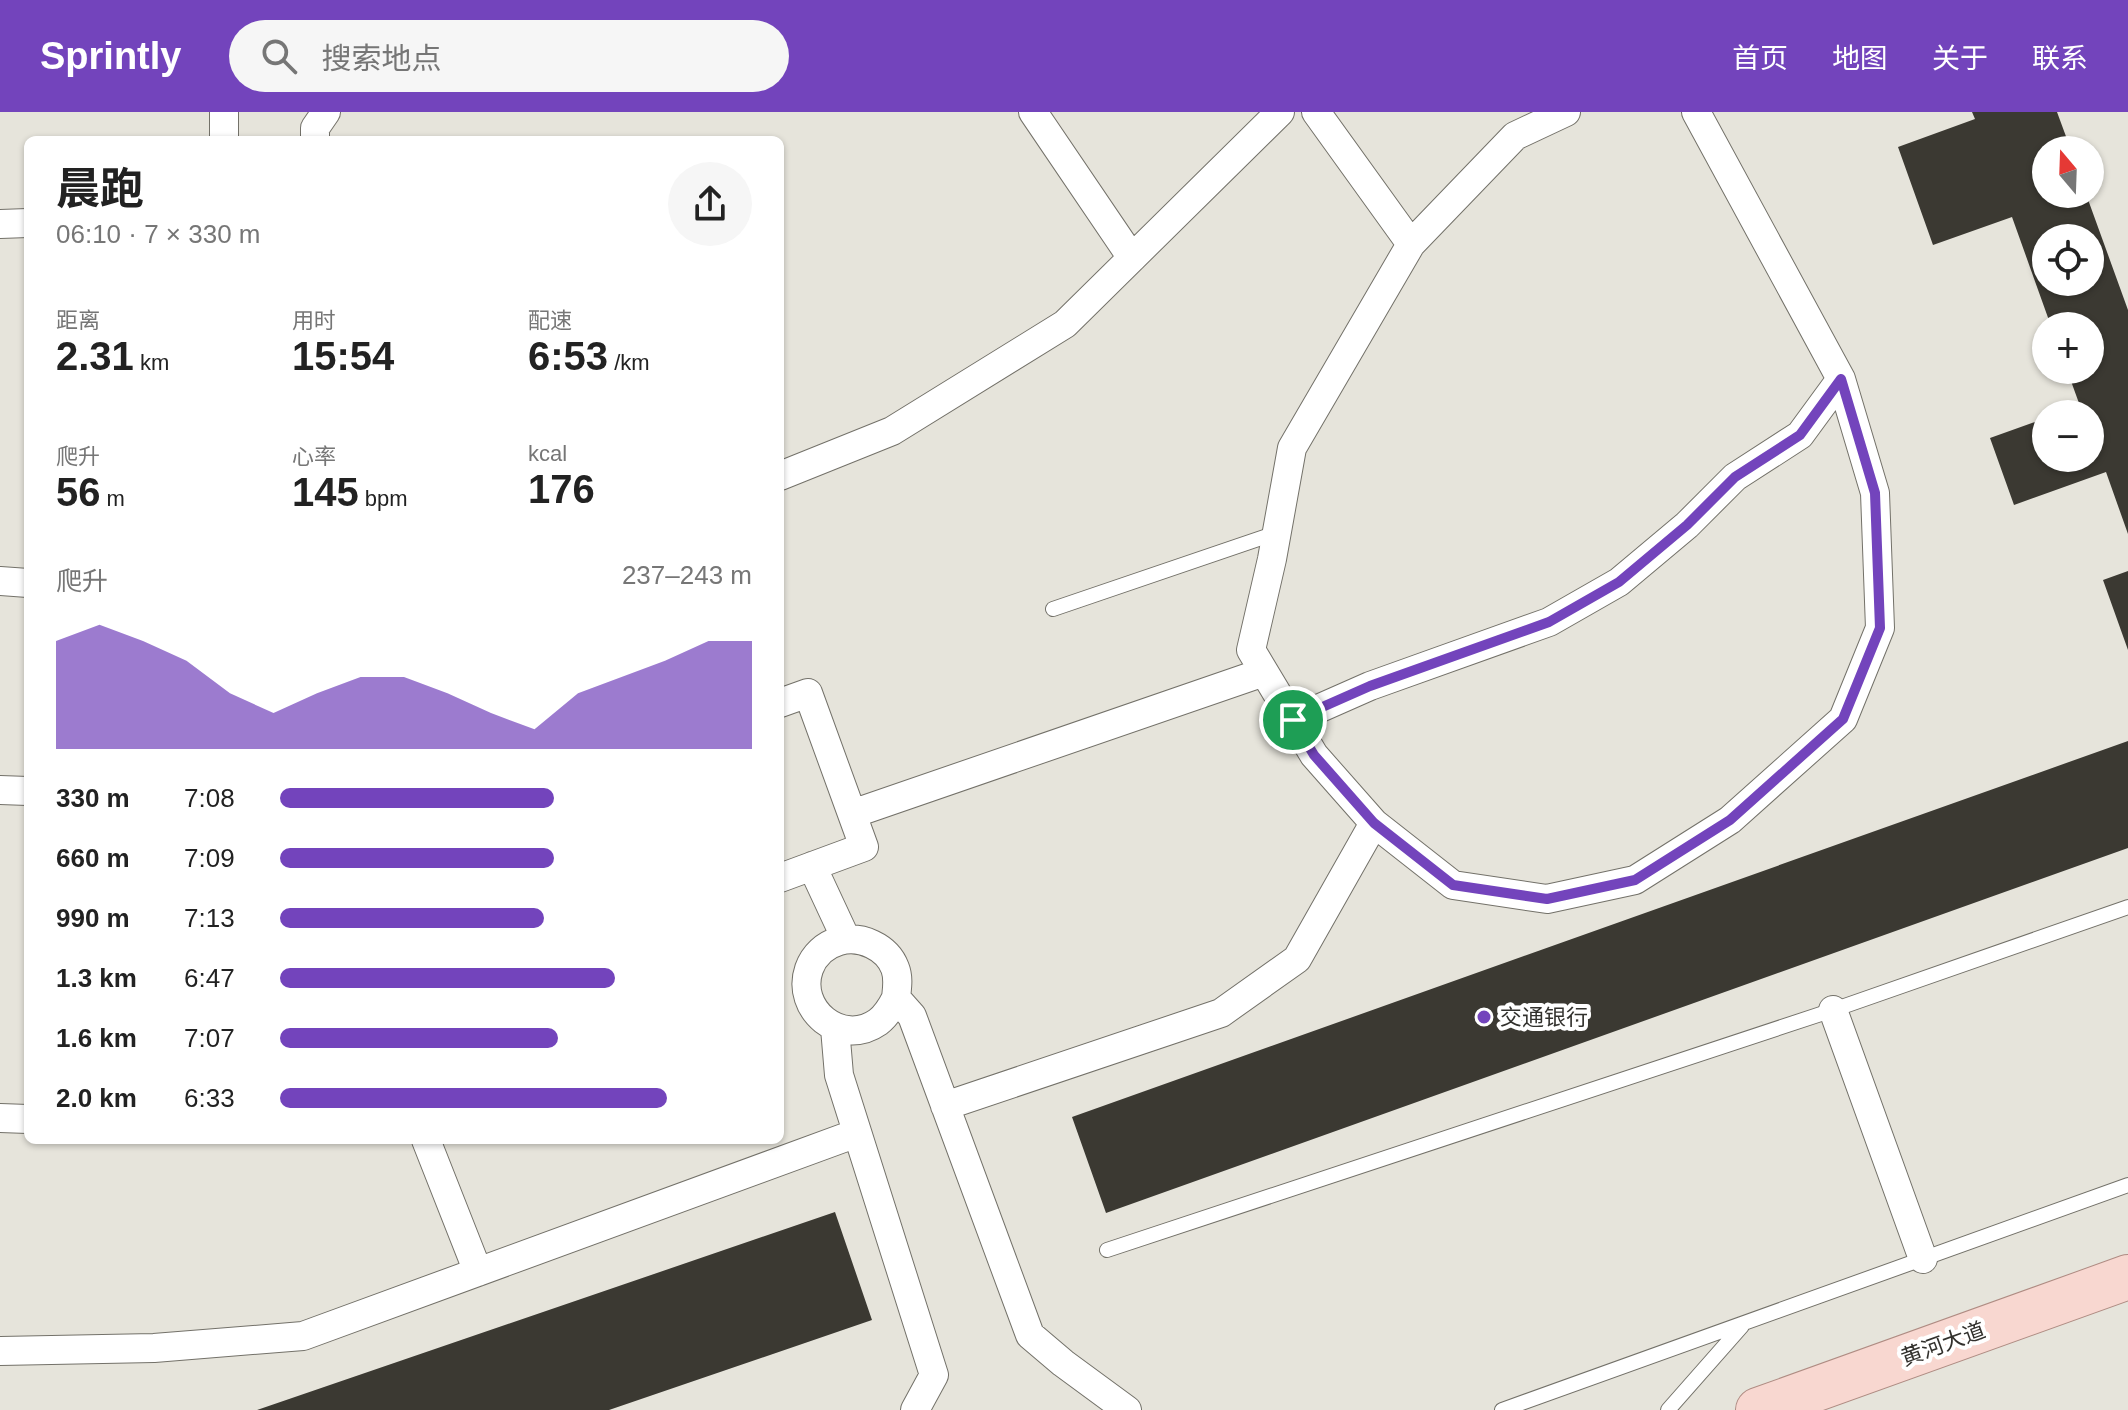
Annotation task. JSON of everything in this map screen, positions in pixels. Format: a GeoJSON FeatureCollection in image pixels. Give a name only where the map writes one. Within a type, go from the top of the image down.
{"type":"FeatureCollection","features":[{"type":"Feature","properties":{"kind":"main road","name":"黄河大道"},"geometry":{"type":"LineString","coordinates":[[1758,1410],[2128,1277]]}},
{"type":"Feature","properties":{"kind":"street"},"geometry":{"type":"LineString","coordinates":[[224,112],[224,136]]}},
{"type":"Feature","properties":{"kind":"street"},"geometry":{"type":"LineString","coordinates":[[315,136],[315,128],[326,112]]}},
{"type":"Feature","properties":{"kind":"street"},"geometry":{"type":"LineString","coordinates":[[1033,112],[1132,258]]}},
{"type":"Feature","properties":{"kind":"street"},"geometry":{"type":"LineString","coordinates":[[784,474],[892,431],[1065,324],[1280,112]]}},
{"type":"Feature","properties":{"kind":"street"},"geometry":{"type":"LineString","coordinates":[[1316,112],[1411,244]]}},
{"type":"Feature","properties":{"kind":"street"},"geometry":{"type":"LineString","coordinates":[[1566,112],[1515,136],[1411,244],[1292,448],[1251,650],[1314,755],[1374,823],[1453,885],[1547,899],[1635,880],[1730,820],[1843,719],[1880,628],[1875,493],[1841,379],[1696,112]]}},
{"type":"Feature","properties":{"kind":"street"},"geometry":{"type":"LineString","coordinates":[[0,224],[24,223]]}},
{"type":"Feature","properties":{"kind":"street"},"geometry":{"type":"LineString","coordinates":[[1293,720],[1370,686],[1549,622],[1619,582],[1687,525],[1735,477],[1800,435],[1841,379]]}},
{"type":"Feature","properties":{"kind":"street"},"geometry":{"type":"LineString","coordinates":[[0,581],[24,583]]}},
{"type":"Feature","properties":{"kind":"street"},"geometry":{"type":"LineString","coordinates":[[852,814],[1264,672]]}},
{"type":"Feature","properties":{"kind":"street"},"geometry":{"type":"LineString","coordinates":[[784,702],[808,693],[864,847],[784,876]]}},
{"type":"Feature","properties":{"kind":"street"},"geometry":{"type":"LineString","coordinates":[[0,790],[24,791]]}},
{"type":"Feature","properties":{"kind":"street"},"geometry":{"type":"LineString","coordinates":[[945,1106],[1221,1013],[1297,959],[1374,823]]}},
{"type":"Feature","properties":{"kind":"street"},"geometry":{"type":"LineString","coordinates":[[812,866],[846,939]]}},
{"type":"Feature","properties":{"kind":"street"},"geometry":{"type":"LineString","coordinates":[[846,939],[875,945],[887,955],[895,968],[898,983],[896,998],[889,1012],[865,1029],[850,1031],[835,1028],[812,1009],[806,980],[810,965],[819,952],[832,943],[846,939]]}},
{"type":"Feature","properties":{"kind":"street"},"geometry":{"type":"LineString","coordinates":[[896,998],[912,1016],[1030,1335],[1127,1410]]}},
{"type":"Feature","properties":{"kind":"street"},"geometry":{"type":"LineString","coordinates":[[1833,1010],[1923,1259]]}},
{"type":"Feature","properties":{"kind":"street"},"geometry":{"type":"LineString","coordinates":[[835,1028],[839,1075],[934,1375],[915,1410]]}},
{"type":"Feature","properties":{"kind":"street"},"geometry":{"type":"LineString","coordinates":[[0,1118],[24,1119]]}},
{"type":"Feature","properties":{"kind":"street"},"geometry":{"type":"LineString","coordinates":[[0,1351],[154,1348],[303,1336],[857,1133]]}},
{"type":"Feature","properties":{"kind":"street"},"geometry":{"type":"LineString","coordinates":[[428,1144],[478,1272]]}},
{"type":"Feature","properties":{"kind":"lane"},"geometry":{"type":"LineString","coordinates":[[1053,609],[1277,533]]}},
{"type":"Feature","properties":{"kind":"lane"},"geometry":{"type":"LineString","coordinates":[[1107,1250],[1833,1010],[2128,907]]}},
{"type":"Feature","properties":{"kind":"lane"},"geometry":{"type":"LineString","coordinates":[[1502,1410],[2128,1185]]}},
{"type":"Feature","properties":{"kind":"lane"},"geometry":{"type":"LineString","coordinates":[[1668,1410],[1744,1323]]}},
{"type":"Feature","properties":{"kind":"building"},"geometry":{"type":"Polygon","coordinates":[[[1972,112],[2057,112],[2066,136],[2032,136],[2032,208],[2091,208],[2097,224],[2032,224],[2032,273],[2012,217],[1933,245],[1898,147],[1975,119],[1972,112]]]}},
{"type":"Feature","properties":{"kind":"building"},"geometry":{"type":"Polygon","coordinates":[[[2104,244],[2128,310],[2128,534],[2106,472],[2014,505],[1990,438],[2032,423],[2032,472],[2104,472],[2104,400],[2078,400],[2072,384],[2104,384],[2104,312],[2046,312],[2040,296],[2104,296],[2104,244]]]}},
{"type":"Feature","properties":{"kind":"building"},"geometry":{"type":"Polygon","coordinates":[[[2128,571],[2128,650],[2103,580],[2128,571]]]}},
{"type":"Feature","properties":{"kind":"building"},"geometry":{"type":"Polygon","coordinates":[[[2128,741],[2128,848],[1106,1213],[1072,1117],[2128,741]]]}},
{"type":"Feature","properties":{"kind":"building"},"geometry":{"type":"Polygon","coordinates":[[[835,1212],[872,1320],[609,1410],[257,1410],[835,1212]]]}},
{"type":"Feature","properties":{"kind":"place","name":"交通银行"},"geometry":{"type":"Point","coordinates":[1484,1017]}},
{"type":"Feature","properties":{"kind":"route"},"geometry":{"type":"LineString","coordinates":[[1841,379],[1875,493],[1880,628],[1843,719],[1730,820],[1635,880],[1547,899],[1453,885],[1374,823],[1314,755],[1293,720],[1370,686],[1549,622],[1619,582],[1687,525],[1735,477],[1800,435],[1841,379]]}}]}
